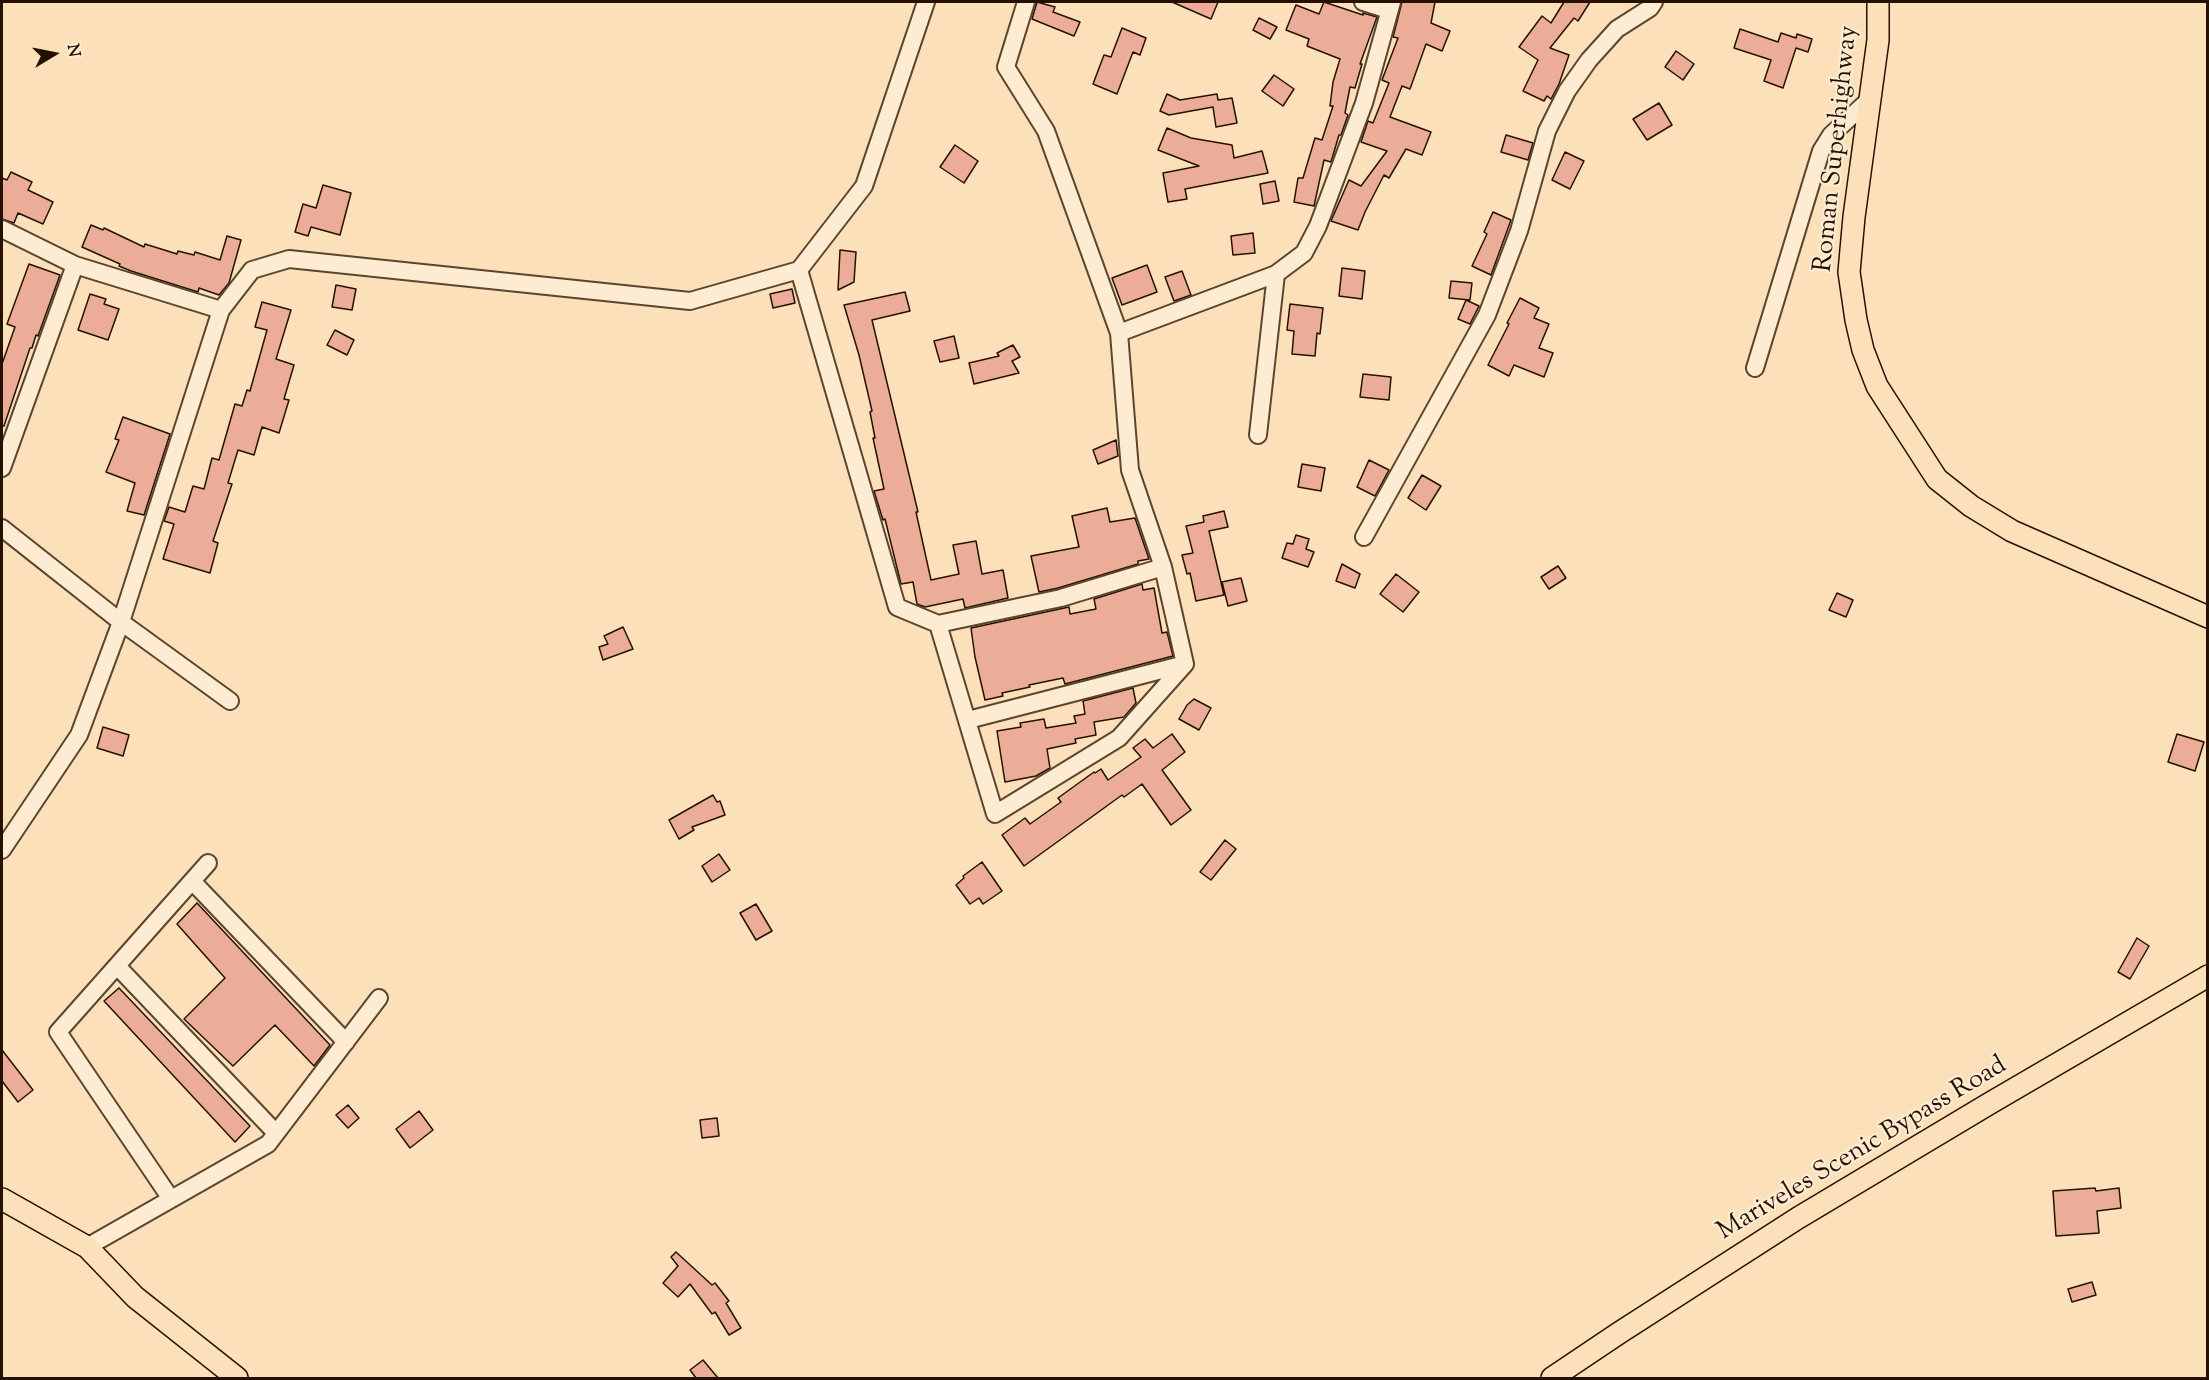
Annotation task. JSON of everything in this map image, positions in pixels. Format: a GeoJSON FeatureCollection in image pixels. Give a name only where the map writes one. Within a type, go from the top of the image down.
{"type":"FeatureCollection","features":[{"type":"Feature","properties":{"kind":"main road","name":"Roman Superhighway"},"geometry":{"type":"LineString","coordinates":[[1878,2],[1878,40],[1854,217],[1849,272],[1863,350],[1877,386],[1937,479],[1971,506],[2012,531],[2208,617]]}},
{"type":"Feature","properties":{"kind":"main road","name":"Mariveles Scenic Bypass Road"},"geometry":{"type":"LineString","coordinates":[[1552,1378],[1798,1218],[2208,976]]}},
{"type":"Feature","properties":{"kind":"main road"},"geometry":{"type":"LineString","coordinates":[[2,1199],[87,1247],[135,1297],[237,1378]]}},
{"type":"Feature","properties":{"kind":"street"},"geometry":{"type":"LineString","coordinates":[[2,850],[79,735],[121,622],[221,310],[252,270],[289,259],[690,301],[799,270],[864,186],[926,2]]}},
{"type":"Feature","properties":{"kind":"street"},"geometry":{"type":"LineString","coordinates":[[1026,2],[1006,67],[1046,131],[1119,333],[1130,470],[1163,567],[1185,664]]}},
{"type":"Feature","properties":{"kind":"street"},"geometry":{"type":"LineString","coordinates":[[1119,333],[1276,274],[1304,253],[1318,226],[1364,104],[1390,6],[1363,2]]}},
{"type":"Feature","properties":{"kind":"street"},"geometry":{"type":"LineString","coordinates":[[1364,537],[1487,315],[1520,231],[1547,131],[1567,91],[1589,60],[1617,29],[1650,8],[1654,2]]}},
{"type":"Feature","properties":{"kind":"street"},"geometry":{"type":"LineString","coordinates":[[1755,368],[1821,151],[1831,135],[1869,100]]}},
{"type":"Feature","properties":{"kind":"street"},"geometry":{"type":"LineString","coordinates":[[2,229],[75,265],[221,310]]}},
{"type":"Feature","properties":{"kind":"street"},"geometry":{"type":"LineString","coordinates":[[2,468],[75,265]]}},
{"type":"Feature","properties":{"kind":"street"},"geometry":{"type":"LineString","coordinates":[[799,270],[897,607],[938,624],[1061,598],[1163,567]]}},
{"type":"Feature","properties":{"kind":"street"},"geometry":{"type":"LineString","coordinates":[[1258,435],[1276,274]]}},
{"type":"Feature","properties":{"kind":"street"},"geometry":{"type":"LineString","coordinates":[[2,528],[121,622],[230,701]]}},
{"type":"Feature","properties":{"kind":"street"},"geometry":{"type":"LineString","coordinates":[[938,624],[995,814],[1119,738],[1185,664]]}},
{"type":"Feature","properties":{"kind":"street"},"geometry":{"type":"LineString","coordinates":[[968,720],[1185,664]]}},
{"type":"Feature","properties":{"kind":"street"},"geometry":{"type":"LineString","coordinates":[[171,1199],[58,1032],[208,863]]}},
{"type":"Feature","properties":{"kind":"street"},"geometry":{"type":"LineString","coordinates":[[192,881],[346,1042]]}},
{"type":"Feature","properties":{"kind":"street"},"geometry":{"type":"LineString","coordinates":[[117,966],[276,1133]]}},
{"type":"Feature","properties":{"kind":"street"},"geometry":{"type":"LineString","coordinates":[[87,1247],[268,1144],[379,998]]}},
{"type":"Feature","properties":{"kind":"building"},"geometry":{"type":"Polygon","coordinates":[[[1037,2],[1055,7],[1053,12],[1080,22],[1074,36],[1032,19],[1037,2]]]}},
{"type":"Feature","properties":{"kind":"building"},"geometry":{"type":"Polygon","coordinates":[[[1172,2],[1218,2],[1211,19],[1172,2]]]}},
{"type":"Feature","properties":{"kind":"building"},"geometry":{"type":"Polygon","coordinates":[[[1324,2],[1363,15],[1363,13],[1377,17],[1360,64],[1362,64],[1355,88],[1350,87],[1345,113],[1348,115],[1331,162],[1324,160],[1314,206],[1294,202],[1298,178],[1303,178],[1315,138],[1322,140],[1333,106],[1330,106],[1333,82],[1340,59],[1307,46],[1309,39],[1286,30],[1296,5],[1319,14],[1324,2]]]}},
{"type":"Feature","properties":{"kind":"building"},"geometry":{"type":"Polygon","coordinates":[[[1402,2],[1435,2],[1431,23],[1450,31],[1442,51],[1426,44],[1410,89],[1402,86],[1390,117],[1431,132],[1422,155],[1406,149],[1389,178],[1384,175],[1358,230],[1331,221],[1349,180],[1361,186],[1387,151],[1361,142],[1368,121],[1373,123],[1389,83],[1382,80],[1398,38],[1393,37],[1402,2]]]}},
{"type":"Feature","properties":{"kind":"building"},"geometry":{"type":"Polygon","coordinates":[[[1564,2],[1590,2],[1578,21],[1574,18],[1550,48],[1569,55],[1551,99],[1547,96],[1544,101],[1523,91],[1538,60],[1519,47],[1542,16],[1551,23],[1564,2]]]}},
{"type":"Feature","properties":{"kind":"building"},"geometry":{"type":"Polygon","coordinates":[[[1259,18],[1277,27],[1270,39],[1253,30],[1259,18]]]}},
{"type":"Feature","properties":{"kind":"building"},"geometry":{"type":"Polygon","coordinates":[[[1122,28],[1146,38],[1140,55],[1133,52],[1117,94],[1093,84],[1104,55],[1111,57],[1122,28]]]}},
{"type":"Feature","properties":{"kind":"building"},"geometry":{"type":"Polygon","coordinates":[[[1740,29],[1778,42],[1781,33],[1796,38],[1797,34],[1812,39],[1808,52],[1796,48],[1783,88],[1764,81],[1771,60],[1734,48],[1740,29]]]}},
{"type":"Feature","properties":{"kind":"building"},"geometry":{"type":"Polygon","coordinates":[[[1676,51],[1694,64],[1683,80],[1665,67],[1676,51]]]}},
{"type":"Feature","properties":{"kind":"building"},"geometry":{"type":"Polygon","coordinates":[[[1274,75],[1294,89],[1283,106],[1262,91],[1274,75]]]}},
{"type":"Feature","properties":{"kind":"building"},"geometry":{"type":"Polygon","coordinates":[[[1167,94],[1180,100],[1217,94],[1218,100],[1232,98],[1237,123],[1216,127],[1213,107],[1169,115],[1160,111],[1167,94]]]}},
{"type":"Feature","properties":{"kind":"building"},"geometry":{"type":"Polygon","coordinates":[[[1659,103],[1672,125],[1647,140],[1633,119],[1659,103]]]}},
{"type":"Feature","properties":{"kind":"building"},"geometry":{"type":"Polygon","coordinates":[[[1167,128],[1191,138],[1232,145],[1234,158],[1262,151],[1268,173],[1185,189],[1187,199],[1168,202],[1163,173],[1199,166],[1158,150],[1167,128]]]}},
{"type":"Feature","properties":{"kind":"building"},"geometry":{"type":"Polygon","coordinates":[[[1506,135],[1533,143],[1528,160],[1501,152],[1506,135]]]}},
{"type":"Feature","properties":{"kind":"building"},"geometry":{"type":"Polygon","coordinates":[[[955,145],[978,161],[964,183],[940,167],[955,145]]]}},
{"type":"Feature","properties":{"kind":"building"},"geometry":{"type":"Polygon","coordinates":[[[1565,152],[1584,161],[1570,189],[1552,180],[1565,152]]]}},
{"type":"Feature","properties":{"kind":"building"},"geometry":{"type":"Polygon","coordinates":[[[11,172],[32,182],[28,190],[53,202],[43,224],[18,213],[14,223],[2,219],[2,178],[7,180],[11,172]]]}},
{"type":"Feature","properties":{"kind":"building"},"geometry":{"type":"Polygon","coordinates":[[[1275,181],[1279,201],[1263,204],[1260,184],[1275,181]]]}},
{"type":"Feature","properties":{"kind":"building"},"geometry":{"type":"Polygon","coordinates":[[[323,185],[351,193],[340,235],[311,227],[308,236],[295,232],[303,204],[316,208],[323,185]]]}},
{"type":"Feature","properties":{"kind":"building"},"geometry":{"type":"Polygon","coordinates":[[[1493,212],[1511,220],[1491,275],[1472,266],[1487,234],[1484,232],[1493,212]]]}},
{"type":"Feature","properties":{"kind":"building"},"geometry":{"type":"Polygon","coordinates":[[[91,225],[103,230],[104,228],[144,247],[145,244],[177,254],[178,251],[194,255],[195,252],[220,260],[227,236],[241,240],[229,283],[219,295],[199,288],[198,292],[131,271],[82,247],[91,225]]]}},
{"type":"Feature","properties":{"kind":"building"},"geometry":{"type":"Polygon","coordinates":[[[1253,233],[1255,253],[1233,255],[1231,236],[1253,233]]]}},
{"type":"Feature","properties":{"kind":"building"},"geometry":{"type":"Polygon","coordinates":[[[840,250],[856,252],[854,282],[838,290],[840,250]]]}},
{"type":"Feature","properties":{"kind":"building"},"geometry":{"type":"Polygon","coordinates":[[[29,264],[60,275],[38,336],[36,335],[32,348],[30,348],[4,426],[2,426],[2,364],[15,327],[7,324],[29,264]]]}},
{"type":"Feature","properties":{"kind":"building"},"geometry":{"type":"Polygon","coordinates":[[[1147,265],[1157,292],[1122,305],[1112,278],[1147,265]]]}},
{"type":"Feature","properties":{"kind":"building"},"geometry":{"type":"Polygon","coordinates":[[[1342,268],[1365,271],[1362,299],[1339,296],[1342,268]]]}},
{"type":"Feature","properties":{"kind":"building"},"geometry":{"type":"Polygon","coordinates":[[[1182,271],[1191,295],[1174,301],[1165,277],[1182,271]]]}},
{"type":"Feature","properties":{"kind":"building"},"geometry":{"type":"Polygon","coordinates":[[[1451,281],[1472,283],[1470,300],[1449,298],[1451,281]]]}},
{"type":"Feature","properties":{"kind":"building"},"geometry":{"type":"Polygon","coordinates":[[[336,285],[356,289],[352,310],[332,307],[336,285]]]}},
{"type":"Feature","properties":{"kind":"building"},"geometry":{"type":"Polygon","coordinates":[[[792,289],[795,303],[773,308],[770,294],[792,289]]]}},
{"type":"Feature","properties":{"kind":"building"},"geometry":{"type":"Polygon","coordinates":[[[905,292],[910,311],[872,320],[918,512],[916,512],[931,580],[959,574],[953,545],[976,541],[982,574],[1003,570],[1008,598],[965,608],[963,599],[925,607],[917,604],[913,582],[901,584],[885,519],[883,520],[874,491],[884,489],[873,438],[875,438],[870,412],[872,411],[844,305],[905,292]]]}},
{"type":"Feature","properties":{"kind":"building"},"geometry":{"type":"Polygon","coordinates":[[[90,294],[106,299],[104,304],[119,309],[108,340],[78,330],[90,294]]]}},
{"type":"Feature","properties":{"kind":"building"},"geometry":{"type":"Polygon","coordinates":[[[1520,298],[1539,308],[1534,318],[1549,324],[1539,348],[1553,353],[1544,377],[1514,365],[1509,376],[1488,365],[1520,298]]]}},
{"type":"Feature","properties":{"kind":"building"},"geometry":{"type":"Polygon","coordinates":[[[1466,300],[1479,306],[1470,324],[1458,319],[1466,300]]]}},
{"type":"Feature","properties":{"kind":"building"},"geometry":{"type":"Polygon","coordinates":[[[262,302],[291,310],[276,359],[294,365],[284,399],[289,400],[279,433],[262,427],[254,455],[238,450],[228,483],[232,484],[213,541],[218,543],[210,573],[163,559],[174,524],[164,521],[169,507],[185,512],[193,486],[204,489],[212,458],[219,460],[235,404],[242,406],[247,390],[250,391],[267,330],[255,327],[262,302]]]}},
{"type":"Feature","properties":{"kind":"building"},"geometry":{"type":"Polygon","coordinates":[[[1290,304],[1323,308],[1320,334],[1317,333],[1315,356],[1292,354],[1294,331],[1287,330],[1290,304]]]}},
{"type":"Feature","properties":{"kind":"building"},"geometry":{"type":"Polygon","coordinates":[[[335,330],[354,340],[347,355],[327,345],[335,330]]]}},
{"type":"Feature","properties":{"kind":"building"},"geometry":{"type":"Polygon","coordinates":[[[954,336],[959,358],[940,362],[934,341],[954,336]]]}},
{"type":"Feature","properties":{"kind":"building"},"geometry":{"type":"Polygon","coordinates":[[[1013,345],[1020,357],[1012,361],[1019,373],[974,384],[969,363],[999,356],[997,353],[1013,345]]]}},
{"type":"Feature","properties":{"kind":"building"},"geometry":{"type":"Polygon","coordinates":[[[1363,374],[1391,377],[1389,400],[1360,397],[1363,374]]]}},
{"type":"Feature","properties":{"kind":"building"},"geometry":{"type":"Polygon","coordinates":[[[123,417],[170,434],[144,515],[127,511],[135,483],[106,472],[119,440],[115,439],[123,417]]]}},
{"type":"Feature","properties":{"kind":"building"},"geometry":{"type":"Polygon","coordinates":[[[1116,440],[1118,456],[1098,464],[1093,450],[1116,440]]]}},
{"type":"Feature","properties":{"kind":"building"},"geometry":{"type":"Polygon","coordinates":[[[1369,460],[1389,470],[1375,496],[1357,487],[1369,460]]]}},
{"type":"Feature","properties":{"kind":"building"},"geometry":{"type":"Polygon","coordinates":[[[1302,464],[1325,468],[1321,491],[1298,487],[1302,464]]]}},
{"type":"Feature","properties":{"kind":"building"},"geometry":{"type":"Polygon","coordinates":[[[1422,475],[1441,486],[1426,510],[1408,498],[1422,475]]]}},
{"type":"Feature","properties":{"kind":"building"},"geometry":{"type":"Polygon","coordinates":[[[1107,508],[1110,522],[1135,518],[1149,559],[1039,592],[1031,556],[1079,547],[1072,516],[1107,508]]]}},
{"type":"Feature","properties":{"kind":"building"},"geometry":{"type":"Polygon","coordinates":[[[1224,511],[1228,527],[1209,531],[1224,595],[1196,601],[1190,573],[1187,574],[1182,555],[1193,553],[1186,526],[1204,522],[1203,516],[1224,511]]]}},
{"type":"Feature","properties":{"kind":"building"},"geometry":{"type":"Polygon","coordinates":[[[1296,535],[1309,539],[1306,549],[1314,552],[1308,567],[1282,558],[1287,543],[1293,544],[1296,535]]]}},
{"type":"Feature","properties":{"kind":"building"},"geometry":{"type":"Polygon","coordinates":[[[1342,564],[1360,574],[1355,588],[1336,581],[1342,564]]]}},
{"type":"Feature","properties":{"kind":"building"},"geometry":{"type":"Polygon","coordinates":[[[1558,566],[1566,578],[1549,589],[1541,577],[1558,566]]]}},
{"type":"Feature","properties":{"kind":"building"},"geometry":{"type":"Polygon","coordinates":[[[1396,574],[1419,592],[1403,612],[1380,594],[1396,574]]]}},
{"type":"Feature","properties":{"kind":"building"},"geometry":{"type":"Polygon","coordinates":[[[1241,578],[1247,601],[1228,606],[1222,582],[1241,578]]]}},
{"type":"Feature","properties":{"kind":"building"},"geometry":{"type":"Polygon","coordinates":[[[1142,584],[1143,590],[1154,588],[1162,633],[1167,632],[1173,656],[1065,684],[1063,678],[1029,685],[1030,687],[1002,693],[1003,696],[985,700],[971,628],[1069,607],[1070,614],[1096,609],[1094,599],[1142,584]]]}},
{"type":"Feature","properties":{"kind":"building"},"geometry":{"type":"Polygon","coordinates":[[[1837,593],[1853,600],[1846,617],[1829,610],[1837,593]]]}},
{"type":"Feature","properties":{"kind":"building"},"geometry":{"type":"Polygon","coordinates":[[[623,627],[633,649],[603,660],[599,647],[608,644],[604,636],[623,627]]]}},
{"type":"Feature","properties":{"kind":"building"},"geometry":{"type":"Polygon","coordinates":[[[1133,688],[1136,703],[1124,717],[1094,722],[1096,735],[1075,739],[1076,743],[1047,749],[1050,768],[1036,776],[1005,782],[997,731],[1021,727],[1020,723],[1044,719],[1046,728],[1076,723],[1074,716],[1085,714],[1083,701],[1133,688]]]}},
{"type":"Feature","properties":{"kind":"building"},"geometry":{"type":"Polygon","coordinates":[[[1194,699],[1211,708],[1199,730],[1179,719],[1187,705],[1194,699]]]}},
{"type":"Feature","properties":{"kind":"building"},"geometry":{"type":"Polygon","coordinates":[[[103,727],[129,735],[123,756],[97,748],[103,727]]]}},
{"type":"Feature","properties":{"kind":"building"},"geometry":{"type":"Polygon","coordinates":[[[1172,734],[1185,752],[1162,770],[1191,810],[1171,825],[1142,784],[1124,797],[1122,795],[1024,866],[1002,835],[1025,818],[1030,824],[1061,802],[1058,798],[1094,772],[1101,769],[1108,780],[1141,757],[1133,748],[1145,739],[1153,748],[1172,734]]]}},
{"type":"Feature","properties":{"kind":"building"},"geometry":{"type":"Polygon","coordinates":[[[2177,734],[2204,742],[2195,771],[2168,762],[2177,734]]]}},
{"type":"Feature","properties":{"kind":"building"},"geometry":{"type":"Polygon","coordinates":[[[713,795],[717,802],[720,801],[725,815],[692,827],[694,830],[679,839],[669,820],[713,795]]]}},
{"type":"Feature","properties":{"kind":"building"},"geometry":{"type":"Polygon","coordinates":[[[1225,840],[1236,849],[1211,880],[1200,872],[1225,840]]]}},
{"type":"Feature","properties":{"kind":"building"},"geometry":{"type":"Polygon","coordinates":[[[719,854],[730,870],[712,882],[702,866],[719,854]]]}},
{"type":"Feature","properties":{"kind":"building"},"geometry":{"type":"Polygon","coordinates":[[[982,862],[1002,891],[983,904],[979,898],[970,904],[956,885],[964,878],[963,876],[982,862]]]}},
{"type":"Feature","properties":{"kind":"building"},"geometry":{"type":"Polygon","coordinates":[[[197,903],[330,1045],[314,1066],[275,1025],[233,1066],[184,1019],[225,978],[177,924],[197,903]]]}},
{"type":"Feature","properties":{"kind":"building"},"geometry":{"type":"Polygon","coordinates":[[[756,904],[772,931],[756,940],[740,913],[756,904]]]}},
{"type":"Feature","properties":{"kind":"building"},"geometry":{"type":"Polygon","coordinates":[[[2137,938],[2149,946],[2130,979],[2118,972],[2137,938]]]}},
{"type":"Feature","properties":{"kind":"building"},"geometry":{"type":"Polygon","coordinates":[[[119,988],[250,1126],[235,1142],[104,1001],[119,988]]]}},
{"type":"Feature","properties":{"kind":"building"},"geometry":{"type":"Polygon","coordinates":[[[2,1050],[33,1090],[18,1102],[2,1081],[2,1050]]]}},
{"type":"Feature","properties":{"kind":"building"},"geometry":{"type":"Polygon","coordinates":[[[348,1105],[359,1118],[348,1128],[336,1115],[348,1105]]]}},
{"type":"Feature","properties":{"kind":"building"},"geometry":{"type":"Polygon","coordinates":[[[419,1111],[433,1130],[410,1148],[396,1129],[419,1111]]]}},
{"type":"Feature","properties":{"kind":"building"},"geometry":{"type":"Polygon","coordinates":[[[717,1118],[719,1136],[702,1138],[700,1120],[717,1118]]]}},
{"type":"Feature","properties":{"kind":"building"},"geometry":{"type":"Polygon","coordinates":[[[2095,1188],[2096,1191],[2119,1188],[2121,1208],[2097,1211],[2099,1233],[2056,1236],[2053,1191],[2095,1188]]]}},
{"type":"Feature","properties":{"kind":"building"},"geometry":{"type":"Polygon","coordinates":[[[676,1252],[712,1285],[715,1283],[729,1301],[726,1303],[741,1328],[729,1335],[715,1312],[712,1314],[690,1284],[678,1297],[663,1283],[678,1266],[671,1257],[676,1252]]]}},
{"type":"Feature","properties":{"kind":"building"},"geometry":{"type":"Polygon","coordinates":[[[2092,1282],[2096,1295],[2072,1302],[2068,1289],[2092,1282]]]}},
{"type":"Feature","properties":{"kind":"building"},"geometry":{"type":"Polygon","coordinates":[[[703,1360],[718,1378],[696,1378],[690,1370],[703,1360]]]}}]}
